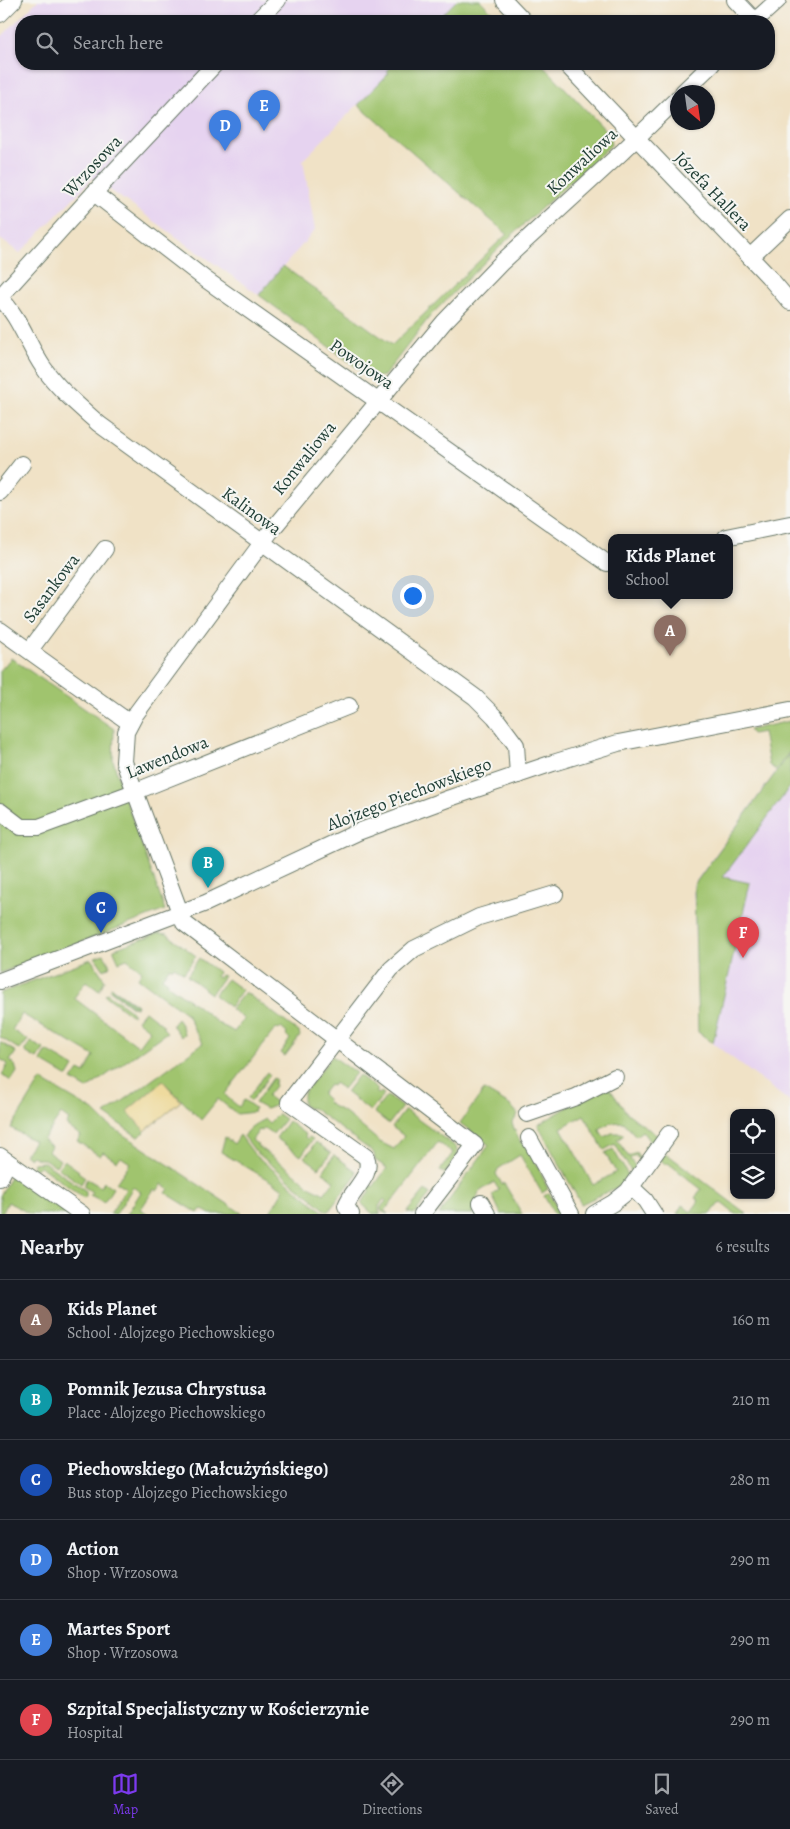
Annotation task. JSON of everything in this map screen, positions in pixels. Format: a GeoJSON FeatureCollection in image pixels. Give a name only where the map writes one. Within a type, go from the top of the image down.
{"type":"FeatureCollection","features":[{"type":"Feature","properties":{"kind":"street"},"geometry":{"type":"LineString","coordinates":[[0,14],[14,0]]}},
{"type":"Feature","properties":{"kind":"street"},"geometry":{"type":"LineString","coordinates":[[263,15],[278,0]]}},
{"type":"Feature","properties":{"kind":"street"},"geometry":{"type":"LineString","coordinates":[[504,0],[518,15]]}},
{"type":"Feature","properties":{"kind":"street"},"geometry":{"type":"LineString","coordinates":[[735,0],[749,15]]}},
{"type":"Feature","properties":{"kind":"street"},"geometry":{"type":"LineString","coordinates":[[762,15],[778,0]]}},
{"type":"Feature","properties":{"kind":"street","name":"Wrzosowa"},"geometry":{"type":"LineString","coordinates":[[0,298],[94,193],[209,70]]}},
{"type":"Feature","properties":{"kind":"street","name":"Józefa Hallera"},"geometry":{"type":"LineString","coordinates":[[572,70],[750,257],[790,302]]}},
{"type":"Feature","properties":{"kind":"street"},"geometry":{"type":"LineString","coordinates":[[690,85],[706,70]]}},
{"type":"Feature","properties":{"kind":"street","name":"Konwaliowa"},"geometry":{"type":"LineString","coordinates":[[422,1214],[475,1145],[184,923],[124,762],[123,753],[126,732],[130,723],[261,542],[444,322],[484,279],[670,106]]}},
{"type":"Feature","properties":{"kind":"street","name":"Powojowa"},"geometry":{"type":"LineString","coordinates":[[94,193],[205,279],[608,563]]}},
{"type":"Feature","properties":{"kind":"street"},"geometry":{"type":"LineString","coordinates":[[750,257],[790,219]]}},
{"type":"Feature","properties":{"kind":"street","name":"Kalinowa"},"geometry":{"type":"LineString","coordinates":[[0,298],[14,316],[43,367],[71,399],[119,439],[475,697],[495,717],[516,745],[518,775]]}},
{"type":"Feature","properties":{"kind":"street"},"geometry":{"type":"LineString","coordinates":[[0,492],[22,464]]}},
{"type":"Feature","properties":{"kind":"street"},"geometry":{"type":"LineString","coordinates":[[733,536],[790,524]]}},
{"type":"Feature","properties":{"kind":"street","name":"Sasankowa"},"geometry":{"type":"LineString","coordinates":[[30,650],[105,549]]}},
{"type":"Feature","properties":{"kind":"street","name":"Sasankowa"},"geometry":{"type":"LineString","coordinates":[[0,630],[130,723]]}},
{"type":"Feature","properties":{"kind":"street","name":"Lawendowa"},"geometry":{"type":"LineString","coordinates":[[0,811],[21,827],[39,827],[134,792],[349,706]]}},
{"type":"Feature","properties":{"kind":"street","name":"Alojzego Piechowskiego"},"geometry":{"type":"LineString","coordinates":[[0,981],[237,890],[330,845],[381,823],[518,775],[618,743],[790,710]]}},
{"type":"Feature","properties":{"kind":"street"},"geometry":{"type":"LineString","coordinates":[[351,1214],[346,1206],[368,1171],[369,1164],[366,1158],[289,1102],[391,968],[414,948],[479,917],[555,894]]}},
{"type":"Feature","properties":{"kind":"street"},"geometry":{"type":"LineString","coordinates":[[527,1114],[576,1097],[615,1077]]}},
{"type":"Feature","properties":{"kind":"street"},"geometry":{"type":"LineString","coordinates":[[594,1214],[613,1203],[631,1187],[670,1134]]}},
{"type":"Feature","properties":{"kind":"street"},"geometry":{"type":"LineString","coordinates":[[529,1138],[571,1214]]}},
{"type":"Feature","properties":{"kind":"street"},"geometry":{"type":"LineString","coordinates":[[0,1178],[4,1159],[82,1214]]}},
{"type":"Feature","properties":{"kind":"street"},"geometry":{"type":"LineString","coordinates":[[631,1187],[645,1200],[654,1214]]}},
{"type":"Feature","properties":{"kind":"shaded area"},"geometry":{"type":"Polygon","coordinates":[[[38,0],[457,0],[442,15],[23,15],[38,0]]]}},
{"type":"Feature","properties":{"kind":"shaded area"},"geometry":{"type":"Polygon","coordinates":[[[15,23],[15,70],[388,70],[389,73],[303,160],[315,230],[259,295],[93,178],[20,253],[0,239],[0,38],[15,23]]]}},
{"type":"Feature","properties":{"kind":"shaded area"},"geometry":{"type":"Polygon","coordinates":[[[790,752],[790,1102],[698,1032],[693,885],[790,752]]]}},
{"type":"Feature","properties":{"kind":"green space"},"geometry":{"type":"Polygon","coordinates":[[[457,0],[480,0],[495,15],[442,15],[457,0]]]}},
{"type":"Feature","properties":{"kind":"green space"},"geometry":{"type":"Polygon","coordinates":[[[548,70],[609,134],[611,145],[511,236],[431,315],[384,376],[371,378],[259,295],[283,266],[392,345],[507,234],[358,105],[389,73],[387,71],[548,70]]]}},
{"type":"Feature","properties":{"kind":"green space"},"geometry":{"type":"Polygon","coordinates":[[[11,658],[114,729],[113,760],[165,910],[0,973],[0,671],[11,658]]]}},
{"type":"Feature","properties":{"kind":"green space"},"geometry":{"type":"Polygon","coordinates":[[[790,721],[790,751],[776,770],[769,765],[763,732],[752,734],[749,730],[790,721]]]}},
{"type":"Feature","properties":{"kind":"green space"},"geometry":{"type":"Polygon","coordinates":[[[790,753],[790,787],[723,877],[750,883],[713,1043],[698,1032],[694,885],[790,753]]]}},
{"type":"Feature","properties":{"kind":"green space"},"geometry":{"type":"Polygon","coordinates":[[[159,933],[167,934],[196,956],[184,973],[174,966],[172,969],[170,967],[162,978],[168,982],[167,984],[218,1023],[234,1032],[244,1019],[231,1009],[245,992],[299,1032],[300,1036],[285,1056],[281,1053],[290,1039],[281,1028],[279,1030],[276,1028],[225,1094],[239,1107],[244,1100],[255,1108],[254,1112],[237,1114],[218,1099],[201,1120],[163,1081],[127,1111],[145,1131],[138,1137],[105,1114],[203,1043],[187,1014],[138,978],[142,971],[127,959],[119,962],[114,951],[114,949],[159,933]]]}},
{"type":"Feature","properties":{"kind":"green space"},"geometry":{"type":"Polygon","coordinates":[[[104,954],[110,966],[104,970],[95,957],[104,954]]]}},
{"type":"Feature","properties":{"kind":"green space"},"geometry":{"type":"Polygon","coordinates":[[[199,958],[218,972],[216,976],[219,978],[221,975],[224,976],[211,994],[187,976],[199,958]]]}},
{"type":"Feature","properties":{"kind":"green space"},"geometry":{"type":"Polygon","coordinates":[[[91,959],[105,980],[99,991],[86,981],[74,998],[138,1046],[150,1030],[137,1020],[145,1011],[163,1025],[167,1032],[87,1089],[72,1080],[79,1070],[85,1073],[94,1056],[22,1014],[12,1030],[28,1040],[20,1050],[0,1037],[0,993],[91,959]]]}},
{"type":"Feature","properties":{"kind":"green space"},"geometry":{"type":"Polygon","coordinates":[[[227,979],[242,990],[230,1007],[214,995],[227,979]]]}},
{"type":"Feature","properties":{"kind":"green space"},"geometry":{"type":"Polygon","coordinates":[[[111,987],[137,1005],[136,1008],[110,990],[111,987]]]}},
{"type":"Feature","properties":{"kind":"green space"},"geometry":{"type":"Polygon","coordinates":[[[107,993],[133,1014],[131,1015],[105,995],[107,993]]]}},
{"type":"Feature","properties":{"kind":"green space"},"geometry":{"type":"Polygon","coordinates":[[[177,1019],[184,1032],[181,1037],[172,1025],[177,1019]]]}},
{"type":"Feature","properties":{"kind":"green space"},"geometry":{"type":"Polygon","coordinates":[[[0,1042],[16,1052],[10,1061],[15,1065],[17,1072],[11,1081],[2,1075],[8,1064],[0,1059],[0,1042]]]}},
{"type":"Feature","properties":{"kind":"green space"},"geometry":{"type":"Polygon","coordinates":[[[31,1042],[44,1049],[37,1059],[25,1052],[31,1042]]]}},
{"type":"Feature","properties":{"kind":"green space"},"geometry":{"type":"Polygon","coordinates":[[[47,1051],[74,1067],[68,1077],[41,1061],[47,1051]]]}},
{"type":"Feature","properties":{"kind":"green space"},"geometry":{"type":"Polygon","coordinates":[[[332,1056],[356,1073],[343,1089],[334,1083],[332,1086],[329,1085],[322,1094],[332,1106],[344,1112],[380,1142],[394,1149],[404,1136],[392,1127],[405,1110],[456,1147],[458,1155],[445,1174],[440,1170],[453,1153],[438,1142],[385,1211],[388,1214],[381,1211],[381,1207],[386,1201],[384,1199],[379,1206],[381,1214],[373,1214],[361,1203],[370,1191],[364,1186],[367,1182],[373,1187],[387,1168],[375,1160],[374,1153],[313,1108],[307,1108],[303,1105],[303,1094],[332,1056]]]}},
{"type":"Feature","properties":{"kind":"green space"},"geometry":{"type":"Polygon","coordinates":[[[267,1072],[270,1075],[251,1101],[248,1098],[267,1072]]]}},
{"type":"Feature","properties":{"kind":"green space"},"geometry":{"type":"Polygon","coordinates":[[[359,1075],[378,1090],[376,1092],[384,1094],[370,1111],[346,1092],[359,1075]]]}},
{"type":"Feature","properties":{"kind":"green space"},"geometry":{"type":"Polygon","coordinates":[[[273,1078],[276,1080],[275,1086],[267,1096],[275,1102],[277,1099],[279,1100],[274,1106],[266,1109],[255,1103],[273,1078]]]}},
{"type":"Feature","properties":{"kind":"green space"},"geometry":{"type":"Polygon","coordinates":[[[41,1080],[94,1111],[107,1124],[243,1214],[210,1214],[201,1209],[198,1213],[166,1193],[169,1189],[162,1184],[157,1191],[154,1189],[141,1209],[148,1214],[127,1214],[141,1192],[133,1187],[116,1214],[110,1214],[126,1189],[116,1183],[130,1163],[121,1157],[117,1161],[103,1152],[100,1156],[77,1141],[81,1136],[66,1125],[69,1120],[61,1114],[43,1140],[51,1146],[48,1151],[60,1160],[56,1166],[44,1159],[32,1156],[30,1158],[25,1154],[34,1141],[11,1128],[41,1080]]]}},
{"type":"Feature","properties":{"kind":"green space"},"geometry":{"type":"Polygon","coordinates":[[[610,1089],[626,1112],[659,1137],[648,1150],[644,1147],[650,1142],[642,1131],[636,1136],[623,1122],[610,1123],[599,1129],[604,1137],[612,1133],[622,1133],[624,1135],[617,1140],[629,1157],[636,1152],[641,1160],[641,1162],[635,1155],[630,1159],[636,1167],[631,1171],[615,1144],[604,1150],[584,1115],[561,1128],[593,1185],[616,1172],[605,1153],[613,1149],[628,1175],[620,1186],[581,1204],[538,1125],[591,1093],[610,1089]]]}},
{"type":"Feature","properties":{"kind":"green space"},"geometry":{"type":"Polygon","coordinates":[[[484,1090],[511,1106],[518,1114],[512,1124],[521,1143],[527,1142],[548,1189],[542,1193],[520,1155],[498,1169],[496,1174],[502,1184],[504,1183],[522,1214],[501,1214],[492,1195],[499,1190],[494,1182],[479,1192],[476,1201],[477,1208],[472,1211],[473,1214],[439,1214],[489,1145],[460,1123],[484,1090]]]}},
{"type":"Feature","properties":{"kind":"green space"},"geometry":{"type":"Polygon","coordinates":[[[387,1096],[402,1107],[389,1124],[374,1112],[387,1096]]]}},
{"type":"Feature","properties":{"kind":"green space"},"geometry":{"type":"Polygon","coordinates":[[[278,1114],[285,1119],[273,1134],[264,1128],[262,1131],[259,1130],[252,1140],[257,1146],[290,1169],[308,1185],[324,1194],[334,1181],[323,1172],[334,1155],[356,1171],[356,1175],[328,1212],[255,1151],[244,1136],[256,1124],[265,1119],[269,1123],[278,1114]]]}},
{"type":"Feature","properties":{"kind":"green space"},"geometry":{"type":"Polygon","coordinates":[[[288,1121],[306,1135],[307,1139],[309,1137],[313,1139],[301,1156],[276,1138],[288,1121]]]}},
{"type":"Feature","properties":{"kind":"green space"},"geometry":{"type":"Polygon","coordinates":[[[240,1135],[254,1154],[326,1214],[269,1214],[284,1189],[221,1152],[225,1137],[234,1144],[240,1135]]]}},
{"type":"Feature","properties":{"kind":"green space"},"geometry":{"type":"Polygon","coordinates":[[[316,1142],[331,1153],[319,1168],[304,1157],[316,1142]]]}},
{"type":"Feature","properties":{"kind":"green space"},"geometry":{"type":"Polygon","coordinates":[[[667,1154],[747,1214],[735,1214],[720,1202],[711,1214],[677,1214],[682,1205],[691,1212],[699,1201],[695,1198],[701,1189],[660,1159],[662,1155],[667,1154]]]}},
{"type":"Feature","properties":{"kind":"green space"},"geometry":{"type":"Polygon","coordinates":[[[64,1160],[85,1177],[81,1184],[58,1168],[64,1160]]]}},
{"type":"Feature","properties":{"kind":"green space"},"geometry":{"type":"Polygon","coordinates":[[[44,1162],[86,1191],[86,1196],[84,1198],[40,1166],[35,1169],[32,1165],[44,1162]]]}},
{"type":"Feature","properties":{"kind":"green space"},"geometry":{"type":"Polygon","coordinates":[[[11,1175],[70,1214],[30,1214],[8,1202],[2,1214],[0,1214],[0,1196],[11,1175]]]}},
{"type":"Feature","properties":{"kind":"green space"},"geometry":{"type":"Polygon","coordinates":[[[87,1179],[101,1187],[104,1182],[113,1188],[104,1202],[90,1195],[92,1192],[83,1186],[87,1179]]]}},
{"type":"Feature","properties":{"kind":"green space"},"geometry":{"type":"Polygon","coordinates":[[[425,1190],[430,1194],[414,1214],[407,1212],[425,1190]]]}},
{"type":"Feature","properties":{"kind":"green space"},"geometry":{"type":"Polygon","coordinates":[[[549,1193],[561,1214],[554,1214],[544,1196],[549,1193]]]}},
{"type":"Feature","properties":{"kind":"sand"},"geometry":{"type":"Polygon","coordinates":[[[163,1081],[181,1101],[145,1131],[127,1111],[163,1081]]]}},
{"type":"Feature","properties":{"kind":"place","name":"Martes Sport"},"geometry":{"type":"Point","coordinates":[264,131]}},
{"type":"Feature","properties":{"kind":"place","name":"Action"},"geometry":{"type":"Point","coordinates":[225,151]}},
{"type":"Feature","properties":{"kind":"place","name":"Kids Planet"},"geometry":{"type":"Point","coordinates":[670,656]}},
{"type":"Feature","properties":{"kind":"place","name":"Pomnik Jezusa Chrystusa"},"geometry":{"type":"Point","coordinates":[208,888]}},
{"type":"Feature","properties":{"kind":"place","name":"Piechowskiego (Małcużyńskiego)"},"geometry":{"type":"Point","coordinates":[101,933]}},
{"type":"Feature","properties":{"kind":"place","name":"Szpital Specjalistyczny w Kościerzynie"},"geometry":{"type":"Point","coordinates":[743,958]}}]}
